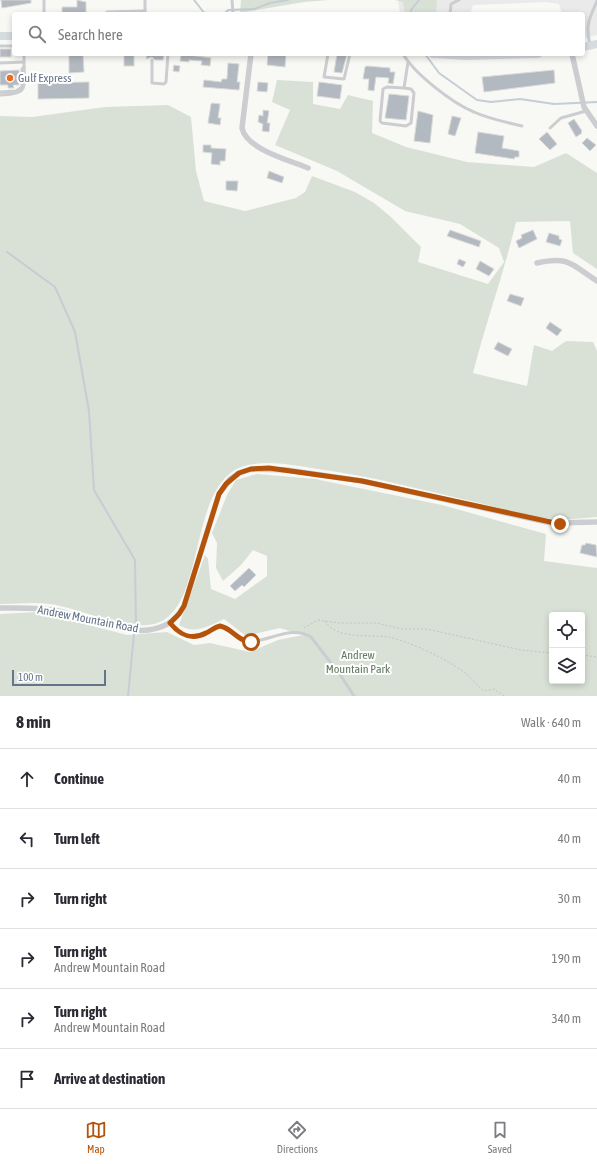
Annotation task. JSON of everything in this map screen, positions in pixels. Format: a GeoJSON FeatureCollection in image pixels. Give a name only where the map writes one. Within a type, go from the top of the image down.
{"type":"FeatureCollection","features":[{"type":"Feature","properties":{"kind":"street"},"geometry":{"type":"LineString","coordinates":[[0,36],[12,36]]}},
{"type":"Feature","properties":{"kind":"street"},"geometry":{"type":"LineString","coordinates":[[251,56],[242,128],[243,136],[256,146],[308,168]]}},
{"type":"Feature","properties":{"kind":"street"},"geometry":{"type":"LineString","coordinates":[[572,56],[585,109],[597,126]]}},
{"type":"Feature","properties":{"kind":"street"},"geometry":{"type":"LineString","coordinates":[[537,263],[554,259],[564,260],[597,282]]}},
{"type":"Feature","properties":{"kind":"street"},"geometry":{"type":"LineString","coordinates":[[170,623],[179,614],[184,606],[219,494],[230,479],[239,473],[251,469],[287,470],[362,481],[551,523],[597,522]]}},
{"type":"Feature","properties":{"kind":"street","name":"Andrew Mountain Road"},"geometry":{"type":"LineString","coordinates":[[0,608],[52,610],[114,627],[131,629],[156,629],[170,623]]}},
{"type":"Feature","properties":{"kind":"lane"},"geometry":{"type":"LineString","coordinates":[[44,0],[44,12]]}},
{"type":"Feature","properties":{"kind":"lane"},"geometry":{"type":"LineString","coordinates":[[145,0],[145,12]]}},
{"type":"Feature","properties":{"kind":"lane"},"geometry":{"type":"LineString","coordinates":[[450,0],[450,12]]}},
{"type":"Feature","properties":{"kind":"lane"},"geometry":{"type":"LineString","coordinates":[[451,4],[459,0]]}},
{"type":"Feature","properties":{"kind":"lane"},"geometry":{"type":"LineString","coordinates":[[232,1],[233,12]]}},
{"type":"Feature","properties":{"kind":"lane"},"geometry":{"type":"LineString","coordinates":[[590,45],[587,31],[590,16],[597,1]]}},
{"type":"Feature","properties":{"kind":"lane"},"geometry":{"type":"LineString","coordinates":[[0,46],[12,46]]}},
{"type":"Feature","properties":{"kind":"lane"},"geometry":{"type":"LineString","coordinates":[[0,94],[16,95],[22,91],[25,86],[24,56]]}},
{"type":"Feature","properties":{"kind":"lane"},"geometry":{"type":"LineString","coordinates":[[152,60],[152,83],[166,84],[168,56]]}},
{"type":"Feature","properties":{"kind":"lane"},"geometry":{"type":"LineString","coordinates":[[328,56],[324,77],[344,78],[350,56]]}},
{"type":"Feature","properties":{"kind":"lane"},"geometry":{"type":"LineString","coordinates":[[404,56],[408,62],[458,104],[474,113],[522,126]]}},
{"type":"Feature","properties":{"kind":"lane"},"geometry":{"type":"LineString","coordinates":[[0,63],[24,62]]}},
{"type":"Feature","properties":{"kind":"lane"},"geometry":{"type":"LineString","coordinates":[[404,88],[408,62]]}},
{"type":"Feature","properties":{"kind":"lane"},"geometry":{"type":"LineString","coordinates":[[387,87],[404,88],[411,89],[414,93],[410,123],[406,126],[382,123],[380,121],[383,89],[387,87]]}},
{"type":"Feature","properties":{"kind":"lane"},"geometry":{"type":"LineString","coordinates":[[550,128],[561,118],[585,109]]}},
{"type":"Feature","properties":{"kind":"lane"},"geometry":{"type":"LineString","coordinates":[[170,623],[179,633],[188,636],[201,635],[220,626],[227,629],[241,640],[251,642],[274,636],[302,632],[311,637],[354,696]]}},
{"type":"Feature","properties":{"kind":"path"},"geometry":{"type":"LineString","coordinates":[[324,621],[331,629],[340,633],[389,637],[418,648],[462,671],[484,691],[494,689],[504,696]]}},
{"type":"Feature","properties":{"kind":"path"},"geometry":{"type":"LineString","coordinates":[[302,632],[304,627],[312,622],[376,623],[402,629],[427,629],[521,650],[549,653]]}},
{"type":"Feature","properties":{"kind":"path"},"geometry":{"type":"LineString","coordinates":[[585,655],[597,657]]}},
{"type":"Feature","properties":{"kind":"shaded area"},"geometry":{"type":"Polygon","coordinates":[[[398,0],[597,0],[597,35],[585,38],[585,12],[561,12],[559,4],[546,2],[473,5],[471,12],[400,12],[398,0]]]}},
{"type":"Feature","properties":{"kind":"green space"},"geometry":{"type":"Polygon","coordinates":[[[241,0],[329,0],[304,2],[240,12],[241,0]]]}},
{"type":"Feature","properties":{"kind":"green space"},"geometry":{"type":"Polygon","coordinates":[[[395,0],[437,0],[436,12],[405,12],[403,2],[395,0]]]}},
{"type":"Feature","properties":{"kind":"green space"},"geometry":{"type":"Polygon","coordinates":[[[277,80],[313,82],[313,104],[340,109],[348,95],[373,101],[372,133],[406,147],[467,162],[534,167],[566,153],[597,173],[597,269],[573,253],[570,221],[516,222],[473,373],[527,386],[534,345],[552,351],[566,341],[593,342],[597,351],[597,517],[565,519],[545,518],[358,475],[283,464],[265,463],[248,465],[228,475],[214,494],[205,518],[183,596],[171,614],[154,624],[142,625],[116,622],[62,606],[50,604],[0,604],[0,116],[32,117],[105,107],[168,105],[191,117],[196,171],[204,201],[245,211],[296,198],[305,192],[312,176],[355,192],[374,203],[391,217],[421,247],[418,262],[488,284],[504,262],[499,248],[460,224],[405,211],[337,171],[275,145],[290,110],[272,102],[277,80]]]}},
{"type":"Feature","properties":{"kind":"green space","name":"Andrew Mountain Park"},"geometry":{"type":"Polygon","coordinates":[[[257,474],[315,479],[442,505],[546,534],[544,561],[597,568],[597,696],[0,696],[0,614],[39,612],[127,635],[167,632],[194,645],[210,643],[250,652],[278,640],[303,635],[280,628],[246,636],[224,619],[207,627],[196,629],[185,628],[179,625],[205,555],[208,559],[211,589],[235,599],[267,576],[267,556],[253,550],[241,565],[223,581],[216,568],[217,543],[212,533],[227,495],[236,480],[257,474]]]}},
{"type":"Feature","properties":{"kind":"building"},"geometry":{"type":"Polygon","coordinates":[[[1,0],[31,0],[31,3],[2,8],[1,0]]]}},
{"type":"Feature","properties":{"kind":"building"},"geometry":{"type":"Polygon","coordinates":[[[77,0],[86,2],[86,12],[62,12],[62,7],[77,7],[77,0]]]}},
{"type":"Feature","properties":{"kind":"building"},"geometry":{"type":"Polygon","coordinates":[[[0,49],[11,49],[11,57],[0,57],[0,49]]]}},
{"type":"Feature","properties":{"kind":"building"},"geometry":{"type":"Polygon","coordinates":[[[69,56],[83,56],[84,72],[69,73],[69,56]]]}},
{"type":"Feature","properties":{"kind":"building"},"geometry":{"type":"Polygon","coordinates":[[[124,56],[134,56],[134,66],[124,66],[124,56]]]}},
{"type":"Feature","properties":{"kind":"building"},"geometry":{"type":"Polygon","coordinates":[[[147,56],[164,56],[163,60],[155,60],[152,57],[146,59],[147,56]]]}},
{"type":"Feature","properties":{"kind":"building"},"geometry":{"type":"Polygon","coordinates":[[[181,56],[211,58],[210,66],[201,65],[202,61],[180,61],[181,56]]]}},
{"type":"Feature","properties":{"kind":"building"},"geometry":{"type":"Polygon","coordinates":[[[268,56],[286,56],[285,67],[267,65],[268,56]]]}},
{"type":"Feature","properties":{"kind":"building"},"geometry":{"type":"Polygon","coordinates":[[[337,56],[346,56],[342,73],[334,72],[337,56]]]}},
{"type":"Feature","properties":{"kind":"building"},"geometry":{"type":"Polygon","coordinates":[[[228,63],[239,64],[237,82],[240,82],[239,90],[203,87],[204,80],[221,82],[222,79],[227,79],[228,63]]]}},
{"type":"Feature","properties":{"kind":"building"},"geometry":{"type":"Polygon","coordinates":[[[174,65],[180,66],[179,72],[173,71],[174,65]]]}},
{"type":"Feature","properties":{"kind":"building"},"geometry":{"type":"Polygon","coordinates":[[[365,67],[390,68],[390,72],[395,72],[393,84],[388,83],[389,78],[376,77],[374,91],[368,90],[369,79],[363,79],[365,67]]]}},
{"type":"Feature","properties":{"kind":"building","name":"Gulf Express"},"geometry":{"type":"Polygon","coordinates":[[[19,70],[19,85],[13,85],[14,88],[8,88],[8,85],[0,85],[0,71],[19,70]]]}},
{"type":"Feature","properties":{"kind":"building"},"geometry":{"type":"Polygon","coordinates":[[[554,70],[555,83],[484,92],[482,77],[554,70]]]}},
{"type":"Feature","properties":{"kind":"building"},"geometry":{"type":"Polygon","coordinates":[[[89,82],[89,98],[38,99],[38,83],[89,82]]]}},
{"type":"Feature","properties":{"kind":"building"},"geometry":{"type":"Polygon","coordinates":[[[258,82],[268,83],[267,92],[257,91],[258,82]]]}},
{"type":"Feature","properties":{"kind":"building"},"geometry":{"type":"Polygon","coordinates":[[[319,82],[342,85],[340,99],[317,96],[319,82]]]}},
{"type":"Feature","properties":{"kind":"building"},"geometry":{"type":"Polygon","coordinates":[[[389,94],[409,96],[406,120],[385,118],[389,94]]]}},
{"type":"Feature","properties":{"kind":"building"},"geometry":{"type":"Polygon","coordinates":[[[212,103],[220,104],[218,118],[221,118],[220,125],[208,123],[212,103]]]}},
{"type":"Feature","properties":{"kind":"building"},"geometry":{"type":"Polygon","coordinates":[[[263,110],[269,111],[267,123],[270,123],[269,132],[262,131],[263,124],[258,122],[259,115],[263,116],[263,110]]]}},
{"type":"Feature","properties":{"kind":"building"},"geometry":{"type":"Polygon","coordinates":[[[418,111],[433,115],[430,143],[414,141],[418,111]]]}},
{"type":"Feature","properties":{"kind":"building"},"geometry":{"type":"Polygon","coordinates":[[[452,116],[461,118],[455,136],[448,134],[452,116]]]}},
{"type":"Feature","properties":{"kind":"building"},"geometry":{"type":"Polygon","coordinates":[[[574,119],[582,131],[582,133],[576,137],[568,123],[574,119]]]}},
{"type":"Feature","properties":{"kind":"building"},"geometry":{"type":"Polygon","coordinates":[[[478,132],[504,136],[502,148],[519,151],[519,157],[515,157],[514,159],[475,153],[478,132]]]}},
{"type":"Feature","properties":{"kind":"building"},"geometry":{"type":"Polygon","coordinates":[[[547,132],[557,144],[550,150],[539,139],[547,132]]]}},
{"type":"Feature","properties":{"kind":"building"},"geometry":{"type":"Polygon","coordinates":[[[587,138],[596,145],[590,151],[582,143],[587,138]]]}},
{"type":"Feature","properties":{"kind":"building"},"geometry":{"type":"Polygon","coordinates":[[[203,145],[211,145],[211,148],[226,149],[225,161],[220,161],[220,165],[211,164],[212,153],[203,152],[203,145]]]}},
{"type":"Feature","properties":{"kind":"building"},"geometry":{"type":"Polygon","coordinates":[[[269,171],[284,177],[282,183],[267,178],[269,171]]]}},
{"type":"Feature","properties":{"kind":"building"},"geometry":{"type":"Polygon","coordinates":[[[226,181],[238,181],[237,191],[226,190],[226,181]]]}},
{"type":"Feature","properties":{"kind":"building"},"geometry":{"type":"Polygon","coordinates":[[[450,230],[481,241],[479,247],[447,236],[450,230]]]}},
{"type":"Feature","properties":{"kind":"building"},"geometry":{"type":"Polygon","coordinates":[[[533,230],[537,239],[519,248],[516,241],[522,238],[521,235],[533,230]]]}},
{"type":"Feature","properties":{"kind":"building"},"geometry":{"type":"Polygon","coordinates":[[[549,233],[559,236],[559,239],[562,240],[560,246],[546,242],[549,233]]]}},
{"type":"Feature","properties":{"kind":"building"},"geometry":{"type":"Polygon","coordinates":[[[459,259],[466,262],[463,267],[457,264],[459,259]]]}},
{"type":"Feature","properties":{"kind":"building"},"geometry":{"type":"Polygon","coordinates":[[[480,261],[494,269],[489,276],[476,269],[480,261]]]}},
{"type":"Feature","properties":{"kind":"building"},"geometry":{"type":"Polygon","coordinates":[[[510,294],[524,298],[521,306],[507,301],[510,294]]]}},
{"type":"Feature","properties":{"kind":"building"},"geometry":{"type":"Polygon","coordinates":[[[550,322],[562,330],[557,336],[546,328],[550,322]]]}},
{"type":"Feature","properties":{"kind":"building"},"geometry":{"type":"Polygon","coordinates":[[[498,342],[512,349],[508,356],[494,349],[498,342]]]}},
{"type":"Feature","properties":{"kind":"building"},"geometry":{"type":"Polygon","coordinates":[[[586,543],[596,545],[597,557],[580,553],[582,545],[585,545],[586,543]]]}},
{"type":"Feature","properties":{"kind":"building"},"geometry":{"type":"Polygon","coordinates":[[[249,568],[256,575],[244,587],[242,585],[235,591],[230,586],[249,568]]]}},
{"type":"Feature","properties":{"kind":"waterway"},"geometry":{"type":"LineString","coordinates":[[194,0],[203,12]]}},
{"type":"Feature","properties":{"kind":"waterway"},"geometry":{"type":"LineString","coordinates":[[226,12],[228,10],[254,9],[270,3],[288,0]]}},
{"type":"Feature","properties":{"kind":"waterway"},"geometry":{"type":"LineString","coordinates":[[411,12],[419,0]]}},
{"type":"Feature","properties":{"kind":"waterway"},"geometry":{"type":"LineString","coordinates":[[426,56],[439,73],[477,100],[491,102],[520,99],[554,104],[597,102]]}},
{"type":"Feature","properties":{"kind":"waterway"},"geometry":{"type":"LineString","coordinates":[[7,252],[55,287],[75,332],[89,411],[94,490],[135,560],[136,626]]}},
{"type":"Feature","properties":{"kind":"waterway"},"geometry":{"type":"LineString","coordinates":[[128,696],[134,634]]}},
{"type":"Feature","properties":{"kind":"place","name":"Gulf Express"},"geometry":{"type":"Point","coordinates":[10,78]}},
{"type":"Feature","properties":{"kind":"route"},"geometry":{"type":"LineString","coordinates":[[251,642],[241,640],[227,629],[220,626],[201,635],[182,635],[170,623],[179,614],[184,606],[212,512],[219,494],[230,479],[244,471],[256,468],[269,468],[346,478],[539,521],[560,524]]}}]}
